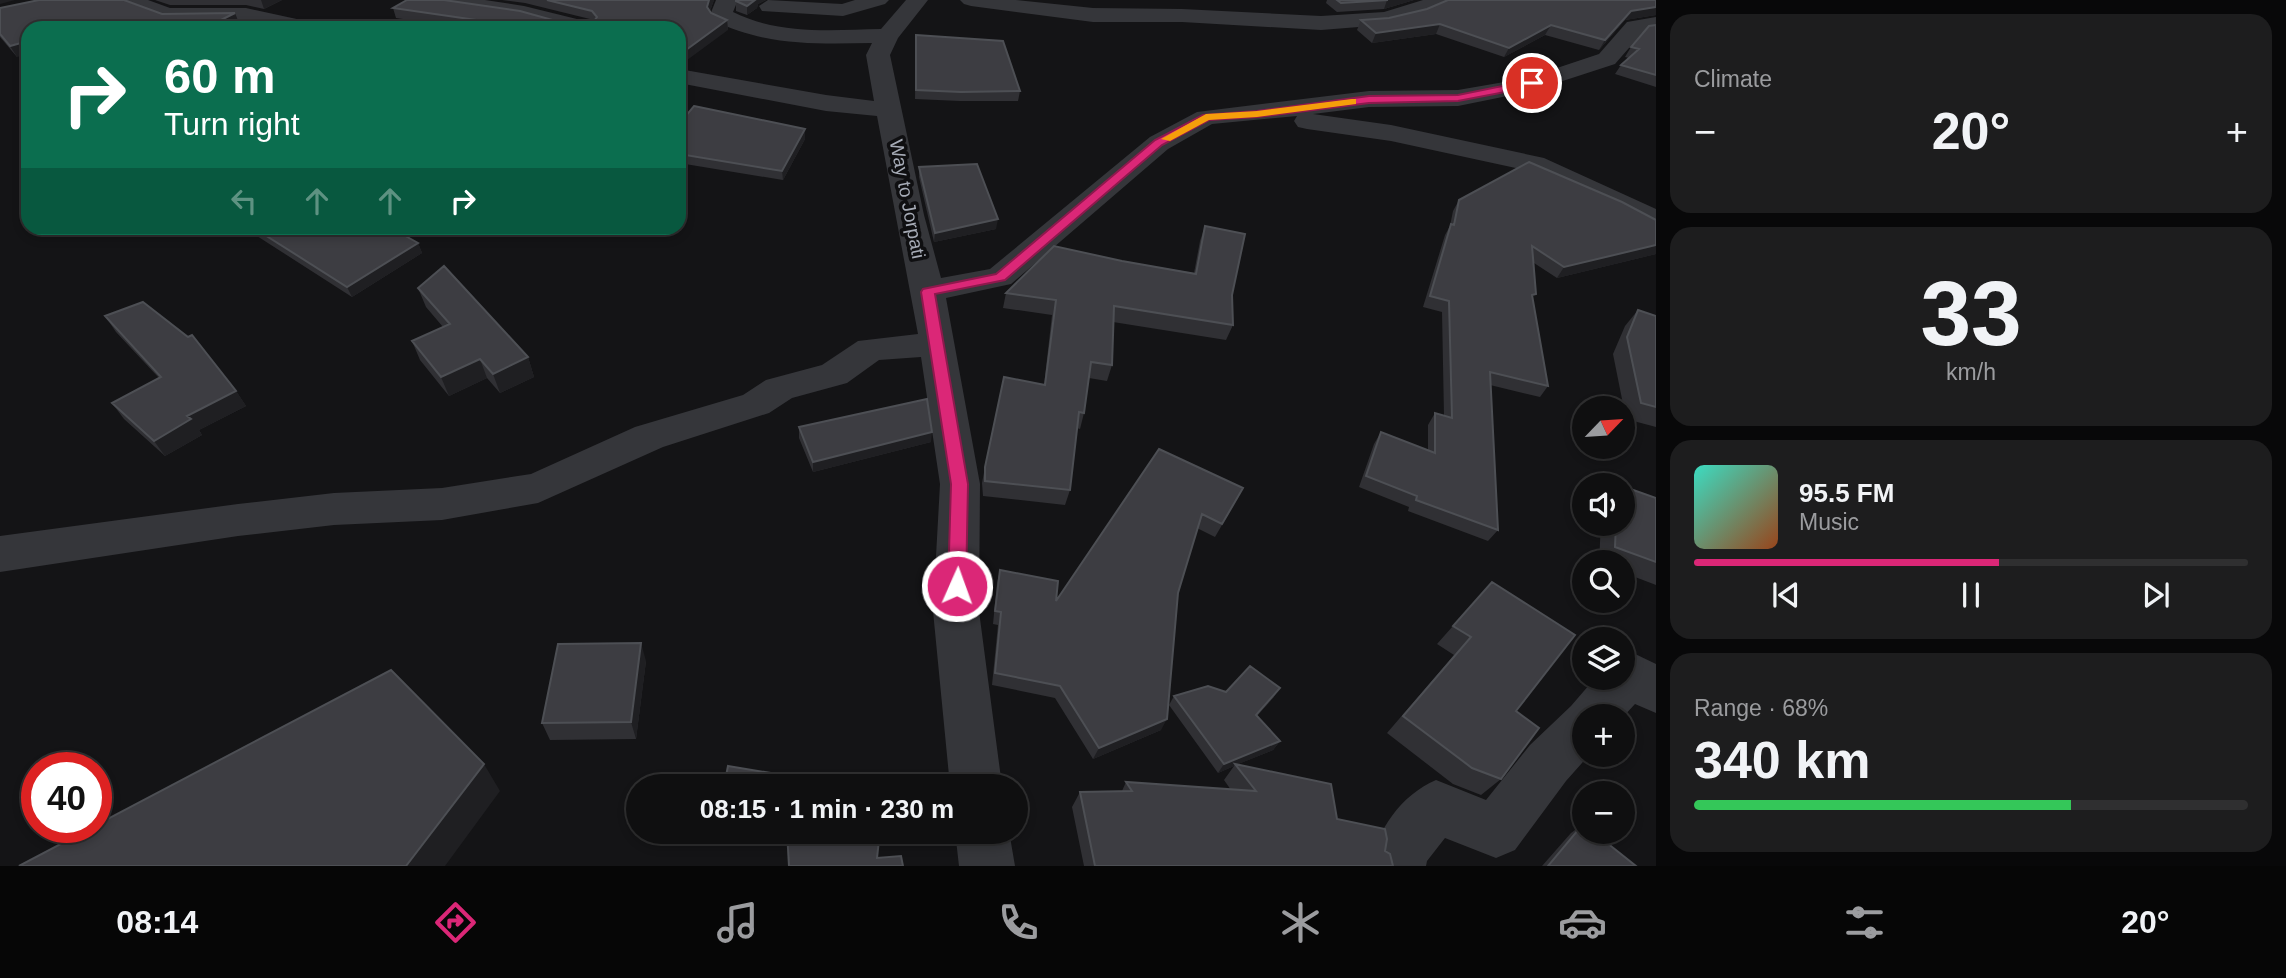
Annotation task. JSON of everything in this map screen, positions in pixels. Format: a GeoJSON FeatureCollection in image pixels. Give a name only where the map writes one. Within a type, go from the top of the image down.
{"type":"FeatureCollection","features":[{"type":"Feature","properties":{"kind":"street"},"geometry":{"type":"LineString","coordinates":[[128,0],[168,15],[246,14],[276,21]]}},
{"type":"Feature","properties":{"kind":"street"},"geometry":{"type":"LineString","coordinates":[[441,0],[524,12],[558,21]]}},
{"type":"Feature","properties":{"kind":"street"},"geometry":{"type":"LineString","coordinates":[[727,0],[721,15],[765,32],[785,36],[887,36]]}},
{"type":"Feature","properties":{"kind":"street"},"geometry":{"type":"LineString","coordinates":[[770,6],[843,10],[878,0]]}},
{"type":"Feature","properties":{"kind":"street","name":"Way to Jorpati"},"geometry":{"type":"LineString","coordinates":[[917,0],[887,36],[878,55],[909,215],[928,292],[960,484],[956,611],[975,774]]}},
{"type":"Feature","properties":{"kind":"street"},"geometry":{"type":"LineString","coordinates":[[971,0],[1091,15],[1190,15],[1321,22],[1391,19],[1423,10],[1442,0]]}},
{"type":"Feature","properties":{"kind":"street"},"geometry":{"type":"LineString","coordinates":[[928,292],[1000,277],[1158,143],[1206,117],[1257,114],[1369,100],[1458,98],[1532,83],[1607,59],[1635,27],[1656,24]]}},
{"type":"Feature","properties":{"kind":"street"},"geometry":{"type":"LineString","coordinates":[[686,82],[890,110]]}},
{"type":"Feature","properties":{"kind":"street"},"geometry":{"type":"LineString","coordinates":[[1257,114],[1391,133],[1534,164],[1656,220]]}},
{"type":"Feature","properties":{"kind":"street"},"geometry":{"type":"LineString","coordinates":[[0,554],[238,520],[334,509],[442,504],[538,488],[649,438],[756,404],[779,389],[834,374],[870,349],[937,344]]}},
{"type":"Feature","properties":{"kind":"street"},"geometry":{"type":"LineString","coordinates":[[1603,704],[1631,674],[1656,691]]}},
{"type":"Feature","properties":{"kind":"street"},"geometry":{"type":"LineString","coordinates":[[1398,866],[1401,849],[1436,807],[1496,831],[1548,763],[1572,738]]}},
{"type":"Feature","properties":{"kind":"street"},"geometry":{"type":"LineString","coordinates":[[984,844],[987,866]]}},
{"type":"Feature","properties":{"kind":"building"},"geometry":{"type":"Polygon","coordinates":[[[39,0],[124,0],[162,14],[235,13],[219,21],[21,21],[21,43],[10,46],[0,34],[0,8],[39,0]]]}},
{"type":"Feature","properties":{"kind":"building"},"geometry":{"type":"Polygon","coordinates":[[[407,0],[444,0],[520,11],[556,21],[483,21],[393,8],[407,0]]]}},
{"type":"Feature","properties":{"kind":"building"},"geometry":{"type":"Polygon","coordinates":[[[547,0],[709,0],[707,7],[711,13],[727,20],[686,50],[686,21],[594,21],[597,17],[592,11],[547,0]]]}},
{"type":"Feature","properties":{"kind":"building"},"geometry":{"type":"Polygon","coordinates":[[[736,0],[755,0],[747,6],[736,0]]]}},
{"type":"Feature","properties":{"kind":"building"},"geometry":{"type":"Polygon","coordinates":[[[1337,0],[1388,0],[1341,3],[1337,0]]]}},
{"type":"Feature","properties":{"kind":"building"},"geometry":{"type":"Polygon","coordinates":[[[1448,0],[1656,0],[1656,7],[1631,11],[1605,40],[1551,25],[1509,48],[1440,24],[1376,33],[1361,20],[1389,18],[1427,9],[1448,0]]]}},
{"type":"Feature","properties":{"kind":"building"},"geometry":{"type":"Polygon","coordinates":[[[1656,25],[1656,75],[1621,65],[1639,49],[1631,47],[1649,26],[1656,25]]]}},
{"type":"Feature","properties":{"kind":"building"},"geometry":{"type":"Polygon","coordinates":[[[916,35],[1003,41],[1020,91],[916,90],[916,35]]]}},
{"type":"Feature","properties":{"kind":"building"},"geometry":{"type":"Polygon","coordinates":[[[694,106],[805,129],[782,171],[686,155],[686,116],[694,106]]]}},
{"type":"Feature","properties":{"kind":"building"},"geometry":{"type":"Polygon","coordinates":[[[1529,162],[1622,202],[1656,220],[1656,245],[1564,267],[1532,246],[1536,294],[1532,295],[1548,386],[1490,372],[1498,530],[1416,500],[1417,496],[1366,476],[1381,432],[1435,453],[1435,413],[1452,418],[1449,301],[1430,296],[1451,224],[1454,225],[1459,200],[1529,162]]]}},
{"type":"Feature","properties":{"kind":"building"},"geometry":{"type":"Polygon","coordinates":[[[977,164],[998,219],[935,233],[919,167],[977,164]]]}},
{"type":"Feature","properties":{"kind":"building"},"geometry":{"type":"Polygon","coordinates":[[[1205,226],[1245,234],[1232,295],[1233,325],[1114,306],[1112,365],[1091,362],[1084,413],[1079,412],[1070,490],[985,481],[985,467],[1004,377],[1045,385],[1056,300],[1006,293],[1054,246],[1196,274],[1205,226]]]}},
{"type":"Feature","properties":{"kind":"building"},"geometry":{"type":"Polygon","coordinates":[[[265,235],[404,235],[418,243],[347,287],[265,235]]]}},
{"type":"Feature","properties":{"kind":"building"},"geometry":{"type":"Polygon","coordinates":[[[444,266],[528,357],[493,374],[480,359],[441,377],[412,341],[450,324],[418,288],[444,266]]]}},
{"type":"Feature","properties":{"kind":"building"},"geometry":{"type":"Polygon","coordinates":[[[143,302],[188,337],[192,335],[236,391],[187,416],[191,419],[154,441],[112,403],[161,377],[105,316],[143,302]]]}},
{"type":"Feature","properties":{"kind":"building"},"geometry":{"type":"Polygon","coordinates":[[[1638,310],[1656,316],[1656,407],[1641,403],[1627,337],[1638,310]]]}},
{"type":"Feature","properties":{"kind":"building"},"geometry":{"type":"Polygon","coordinates":[[[927,399],[932,432],[813,462],[799,427],[927,399]]]}},
{"type":"Feature","properties":{"kind":"building"},"geometry":{"type":"Polygon","coordinates":[[[1159,449],[1243,488],[1222,524],[1202,514],[1178,593],[1167,719],[1099,748],[1060,686],[995,673],[1001,612],[995,611],[1000,570],[1058,581],[1056,601],[1159,449]]]}},
{"type":"Feature","properties":{"kind":"building"},"geometry":{"type":"Polygon","coordinates":[[[1635,491],[1656,498],[1656,562],[1635,554],[1635,550],[1615,547],[1615,536],[1635,536],[1635,491]]]}},
{"type":"Feature","properties":{"kind":"building"},"geometry":{"type":"Polygon","coordinates":[[[1492,582],[1572,633],[1572,639],[1516,711],[1539,728],[1501,779],[1472,768],[1403,716],[1471,637],[1453,626],[1492,582]]]}},
{"type":"Feature","properties":{"kind":"building"},"geometry":{"type":"Polygon","coordinates":[[[641,643],[631,722],[542,723],[558,644],[641,643]]]}},
{"type":"Feature","properties":{"kind":"building"},"geometry":{"type":"Polygon","coordinates":[[[1250,666],[1280,688],[1256,715],[1280,741],[1224,764],[1174,696],[1208,686],[1226,692],[1250,666]]]}},
{"type":"Feature","properties":{"kind":"building"},"geometry":{"type":"Polygon","coordinates":[[[391,670],[484,764],[406,866],[19,866],[63,843],[112,843],[112,817],[391,670]]]}},
{"type":"Feature","properties":{"kind":"building"},"geometry":{"type":"Polygon","coordinates":[[[1235,764],[1331,784],[1337,819],[1385,829],[1385,851],[1390,854],[1393,866],[1095,866],[1080,792],[1132,791],[1126,782],[1256,791],[1235,764]]]}},
{"type":"Feature","properties":{"kind":"building"},"geometry":{"type":"Polygon","coordinates":[[[728,766],[776,774],[726,774],[728,766]]]}},
{"type":"Feature","properties":{"kind":"building"},"geometry":{"type":"Polygon","coordinates":[[[1572,837],[1572,844],[1608,844],[1636,866],[1548,866],[1572,837]]]}},
{"type":"Feature","properties":{"kind":"building"},"geometry":{"type":"Polygon","coordinates":[[[788,844],[879,844],[877,858],[901,856],[903,866],[789,866],[788,844]]]}},
{"type":"Feature","properties":{"kind":"slow traffic"},"geometry":{"type":"LineString","coordinates":[[1166,139],[1206,117],[1257,114],[1352,102]]}},
{"type":"Feature","properties":{"kind":"route"},"geometry":{"type":"LineString","coordinates":[[957,586],[960,484],[928,292],[1000,277],[1158,143],[1206,117],[1257,114],[1369,100],[1458,98],[1532,83]]}}]}
